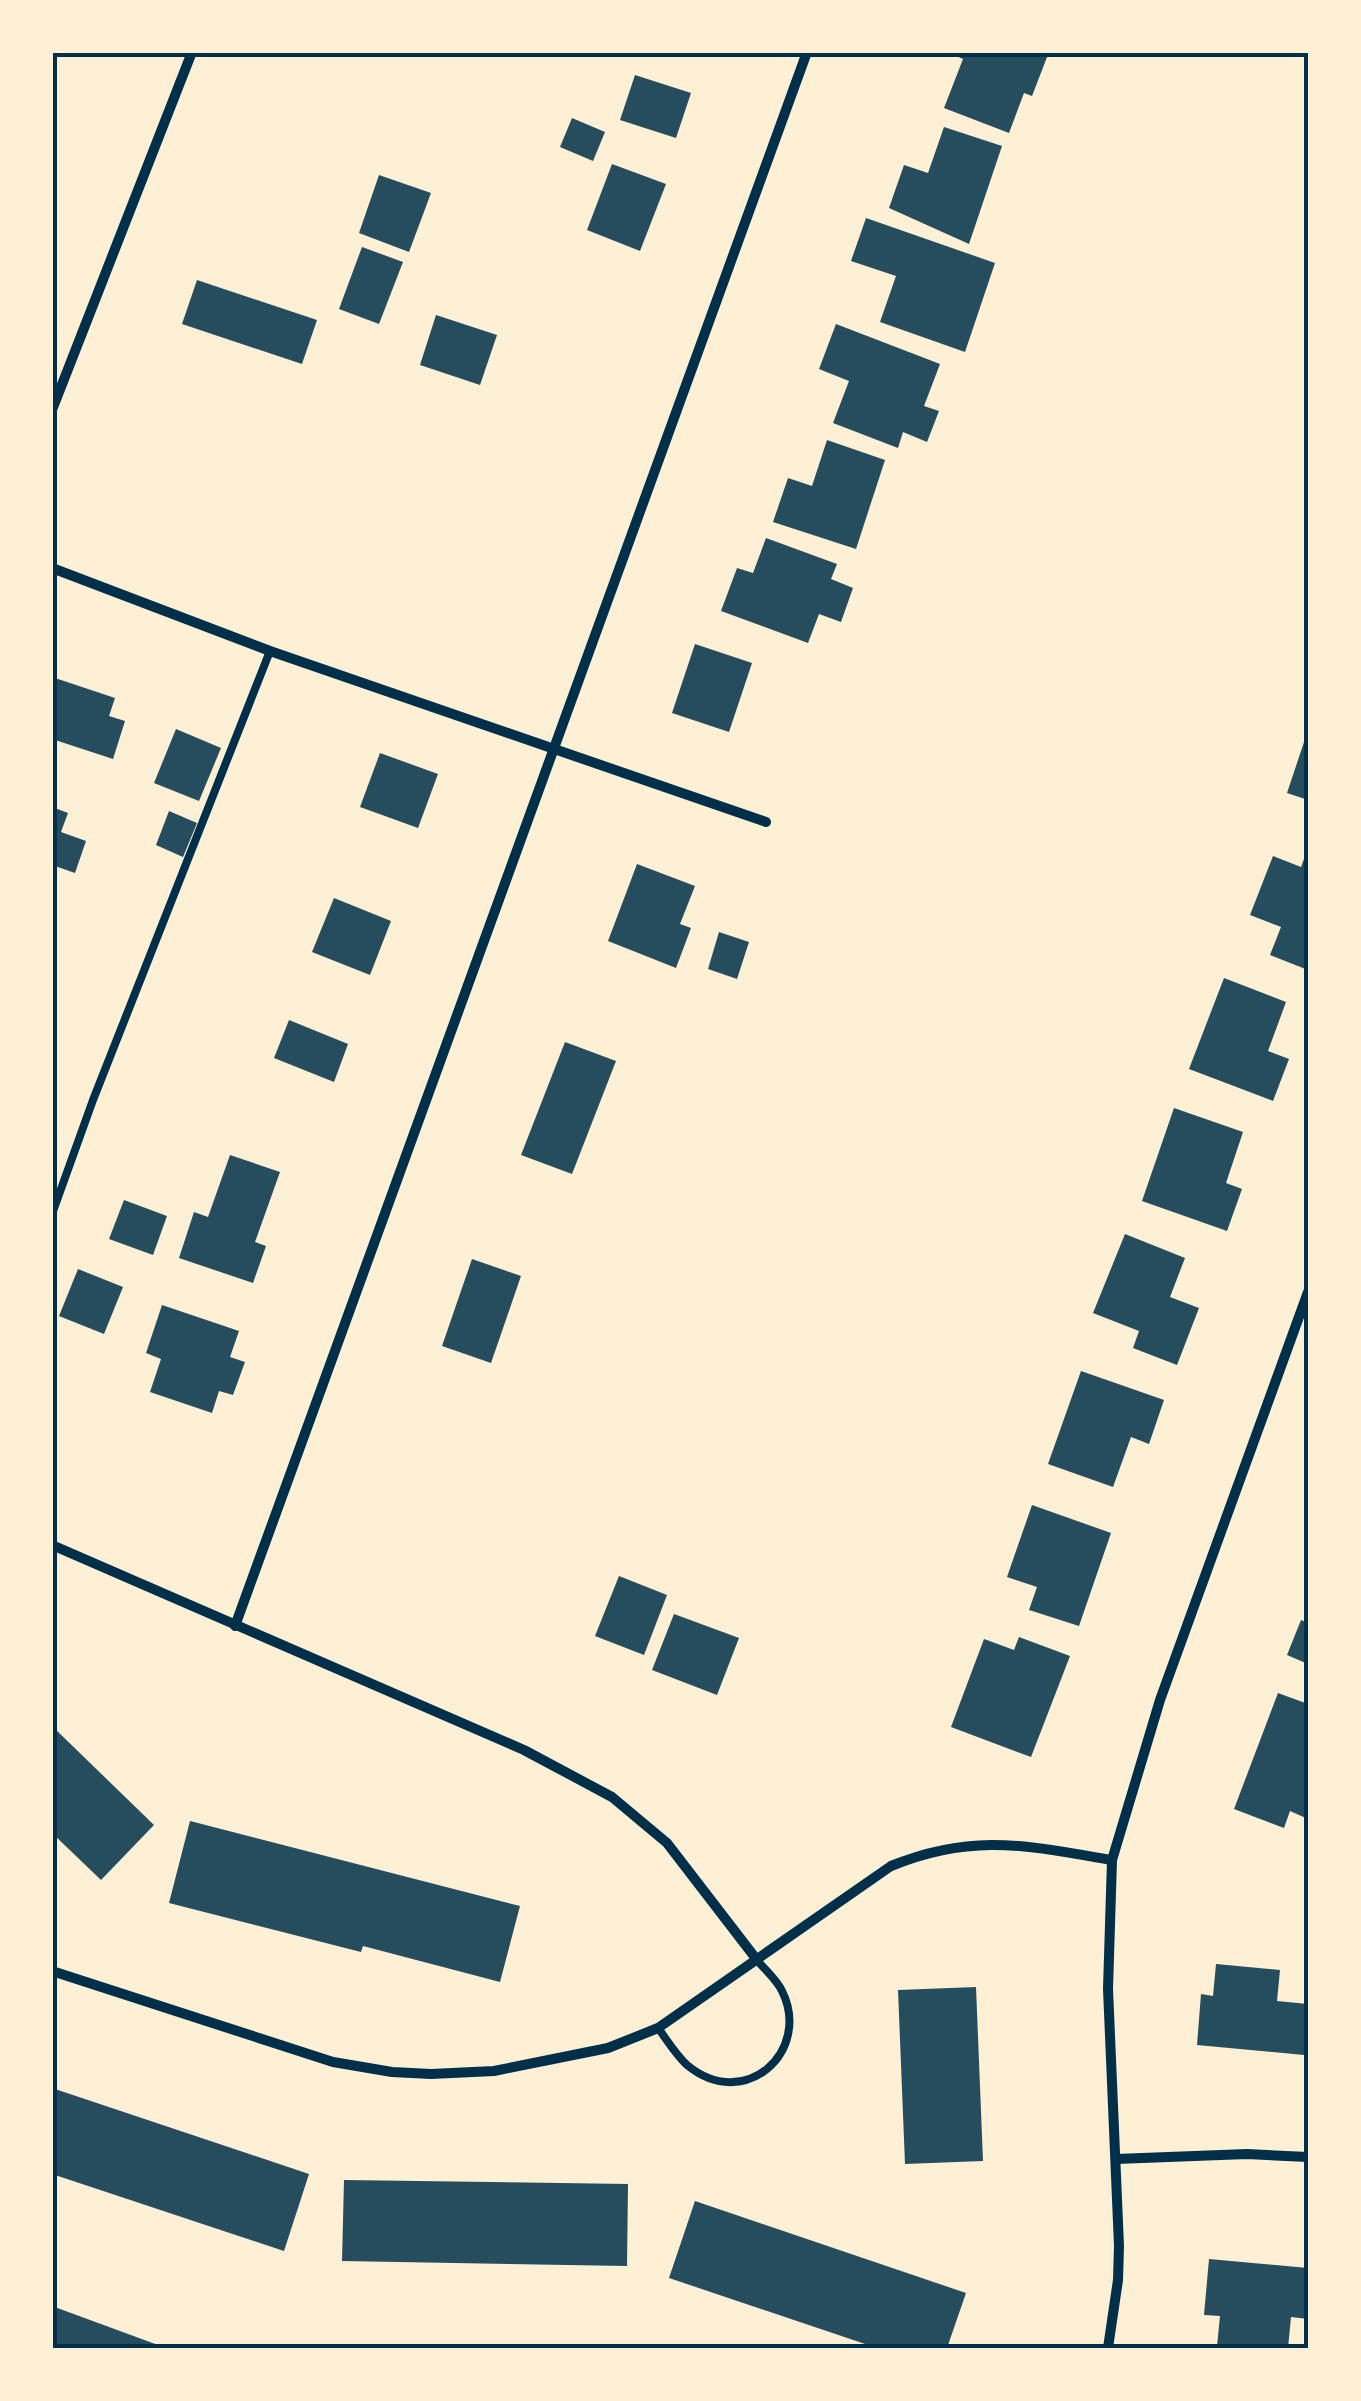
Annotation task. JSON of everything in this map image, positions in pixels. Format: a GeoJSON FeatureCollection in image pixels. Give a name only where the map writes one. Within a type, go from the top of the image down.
{"type":"FeatureCollection","features":[{"type":"Feature","properties":{"kind":"street"},"geometry":{"type":"LineString","coordinates":[[52,410],[192,52]]}},
{"type":"Feature","properties":{"kind":"street"},"geometry":{"type":"LineString","coordinates":[[236,1626],[807,52]]}},
{"type":"Feature","properties":{"kind":"street"},"geometry":{"type":"LineString","coordinates":[[52,568],[270,650],[766,822]]}},
{"type":"Feature","properties":{"kind":"street"},"geometry":{"type":"LineString","coordinates":[[1108,2348],[1118,2280],[1108,1989],[1112,1860],[1160,1700],[1308,1292]]}},
{"type":"Feature","properties":{"kind":"street"},"geometry":{"type":"LineString","coordinates":[[52,1545],[524,1750],[612,1797],[667,1842],[757,1960]]}},
{"type":"Feature","properties":{"kind":"street"},"geometry":{"type":"LineString","coordinates":[[52,1971],[298,2053],[392,2072],[494,2071],[608,2048],[658,2028],[890,1866],[929,1850],[972,1843],[1016,1844],[1112,1860]]}},
{"type":"Feature","properties":{"kind":"street"},"geometry":{"type":"LineString","coordinates":[[1116,2159],[1308,2156]]}},
{"type":"Feature","properties":{"kind":"lane"},"geometry":{"type":"LineString","coordinates":[[52,1214],[270,650]]}},
{"type":"Feature","properties":{"kind":"lane"},"geometry":{"type":"LineString","coordinates":[[658,2028],[686,2064],[704,2075],[740,2084],[760,2076],[782,2049],[789,2014],[782,1990],[757,1960]]}},
{"type":"Feature","properties":{"kind":"building"},"geometry":{"type":"Polygon","coordinates":[[[947,52],[1049,52],[1032,96],[1024,93],[1009,133],[944,108],[963,59],[947,52]]]}},
{"type":"Feature","properties":{"kind":"building"},"geometry":{"type":"Polygon","coordinates":[[[635,75],[691,93],[676,138],[620,120],[635,75]]]}},
{"type":"Feature","properties":{"kind":"building"},"geometry":{"type":"Polygon","coordinates":[[[572,118],[605,132],[593,161],[560,147],[572,118]]]}},
{"type":"Feature","properties":{"kind":"building"},"geometry":{"type":"Polygon","coordinates":[[[944,127],[1002,146],[969,244],[889,208],[904,165],[928,173],[944,127]]]}},
{"type":"Feature","properties":{"kind":"building"},"geometry":{"type":"Polygon","coordinates":[[[612,164],[666,184],[640,251],[587,230],[612,164]]]}},
{"type":"Feature","properties":{"kind":"building"},"geometry":{"type":"Polygon","coordinates":[[[379,175],[431,193],[409,252],[359,233],[379,175]]]}},
{"type":"Feature","properties":{"kind":"building"},"geometry":{"type":"Polygon","coordinates":[[[866,218],[995,263],[965,352],[880,322],[896,276],[851,261],[866,218]]]}},
{"type":"Feature","properties":{"kind":"building"},"geometry":{"type":"Polygon","coordinates":[[[362,247],[403,262],[379,324],[339,309],[362,247]]]}},
{"type":"Feature","properties":{"kind":"building"},"geometry":{"type":"Polygon","coordinates":[[[197,280],[317,320],[302,364],[182,324],[197,280]]]}},
{"type":"Feature","properties":{"kind":"building"},"geometry":{"type":"Polygon","coordinates":[[[436,315],[497,335],[480,385],[420,365],[436,315]]]}},
{"type":"Feature","properties":{"kind":"building"},"geometry":{"type":"Polygon","coordinates":[[[836,324],[940,364],[924,406],[939,411],[927,442],[903,432],[898,448],[833,423],[849,381],[819,369],[836,324]]]}},
{"type":"Feature","properties":{"kind":"building"},"geometry":{"type":"Polygon","coordinates":[[[827,440],[885,460],[856,549],[773,522],[788,478],[812,486],[827,440]]]}},
{"type":"Feature","properties":{"kind":"building"},"geometry":{"type":"Polygon","coordinates":[[[766,538],[837,564],[831,579],[853,588],[841,622],[819,614],[808,643],[721,611],[737,568],[753,573],[766,538]]]}},
{"type":"Feature","properties":{"kind":"building"},"geometry":{"type":"Polygon","coordinates":[[[695,644],[752,663],[729,732],[672,713],[695,644]]]}},
{"type":"Feature","properties":{"kind":"building"},"geometry":{"type":"Polygon","coordinates":[[[55,678],[115,698],[109,716],[125,721],[113,759],[52,739],[55,678]]]}},
{"type":"Feature","properties":{"kind":"building"},"geometry":{"type":"Polygon","coordinates":[[[176,729],[221,748],[199,801],[154,783],[176,729]]]}},
{"type":"Feature","properties":{"kind":"building"},"geometry":{"type":"Polygon","coordinates":[[[1308,730],[1308,800],[1287,793],[1308,730]]]}},
{"type":"Feature","properties":{"kind":"building"},"geometry":{"type":"Polygon","coordinates":[[[380,753],[438,774],[418,828],[360,807],[380,753]]]}},
{"type":"Feature","properties":{"kind":"building"},"geometry":{"type":"Polygon","coordinates":[[[52,807],[68,813],[61,832],[86,841],[75,873],[52,865],[52,807]]]}},
{"type":"Feature","properties":{"kind":"building"},"geometry":{"type":"Polygon","coordinates":[[[169,811],[197,823],[183,857],[156,845],[169,811]]]}},
{"type":"Feature","properties":{"kind":"building"},"geometry":{"type":"Polygon","coordinates":[[[1308,848],[1308,970],[1270,955],[1281,927],[1250,915],[1273,856],[1301,867],[1308,848]]]}},
{"type":"Feature","properties":{"kind":"building"},"geometry":{"type":"Polygon","coordinates":[[[637,864],[695,886],[680,924],[691,928],[676,968],[608,941],[637,864]]]}},
{"type":"Feature","properties":{"kind":"building"},"geometry":{"type":"Polygon","coordinates":[[[334,898],[391,921],[370,975],[312,952],[334,898]]]}},
{"type":"Feature","properties":{"kind":"building"},"geometry":{"type":"Polygon","coordinates":[[[719,932],[749,942],[737,979],[708,969],[719,932]]]}},
{"type":"Feature","properties":{"kind":"building"},"geometry":{"type":"Polygon","coordinates":[[[1224,978],[1286,1002],[1268,1051],[1289,1059],[1273,1101],[1189,1069],[1224,978]]]}},
{"type":"Feature","properties":{"kind":"building"},"geometry":{"type":"Polygon","coordinates":[[[289,1020],[348,1044],[334,1082],[274,1058],[289,1020]]]}},
{"type":"Feature","properties":{"kind":"building"},"geometry":{"type":"Polygon","coordinates":[[[565,1042],[616,1061],[572,1174],[521,1155],[565,1042]]]}},
{"type":"Feature","properties":{"kind":"building"},"geometry":{"type":"Polygon","coordinates":[[[1174,1108],[1243,1132],[1226,1183],[1242,1189],[1227,1231],[1142,1201],[1174,1108]]]}},
{"type":"Feature","properties":{"kind":"building"},"geometry":{"type":"Polygon","coordinates":[[[230,1155],[280,1172],[255,1242],[266,1246],[253,1283],[179,1258],[194,1212],[208,1217],[230,1155]]]}},
{"type":"Feature","properties":{"kind":"building"},"geometry":{"type":"Polygon","coordinates":[[[124,1200],[167,1216],[153,1255],[109,1239],[124,1200]]]}},
{"type":"Feature","properties":{"kind":"building"},"geometry":{"type":"Polygon","coordinates":[[[1125,1234],[1185,1258],[1170,1297],[1199,1308],[1177,1365],[1133,1348],[1139,1331],[1093,1313],[1125,1234]]]}},
{"type":"Feature","properties":{"kind":"building"},"geometry":{"type":"Polygon","coordinates":[[[472,1259],[521,1276],[491,1363],[442,1346],[472,1259]]]}},
{"type":"Feature","properties":{"kind":"building"},"geometry":{"type":"Polygon","coordinates":[[[78,1269],[123,1287],[104,1334],[59,1316],[78,1269]]]}},
{"type":"Feature","properties":{"kind":"building"},"geometry":{"type":"Polygon","coordinates":[[[162,1305],[239,1331],[230,1357],[245,1362],[233,1395],[219,1391],[212,1413],[150,1392],[161,1359],[146,1353],[162,1305]]]}},
{"type":"Feature","properties":{"kind":"building"},"geometry":{"type":"Polygon","coordinates":[[[1081,1371],[1164,1400],[1149,1444],[1131,1437],[1113,1487],[1048,1464],[1081,1371]]]}},
{"type":"Feature","properties":{"kind":"building"},"geometry":{"type":"Polygon","coordinates":[[[1032,1505],[1111,1533],[1079,1626],[1029,1610],[1037,1587],[1007,1577],[1032,1505]]]}},
{"type":"Feature","properties":{"kind":"building"},"geometry":{"type":"Polygon","coordinates":[[[619,1576],[667,1595],[644,1655],[595,1636],[619,1576]]]}},
{"type":"Feature","properties":{"kind":"building"},"geometry":{"type":"Polygon","coordinates":[[[674,1614],[739,1638],[717,1695],[652,1670],[674,1614]]]}},
{"type":"Feature","properties":{"kind":"building"},"geometry":{"type":"Polygon","coordinates":[[[1301,1620],[1308,1623],[1308,1664],[1287,1655],[1301,1620]]]}},
{"type":"Feature","properties":{"kind":"building"},"geometry":{"type":"Polygon","coordinates":[[[1019,1637],[1070,1656],[1031,1757],[951,1727],[984,1639],[1014,1650],[1019,1637]]]}},
{"type":"Feature","properties":{"kind":"building"},"geometry":{"type":"Polygon","coordinates":[[[1278,1693],[1308,1704],[1308,1819],[1290,1811],[1284,1828],[1234,1809],[1278,1693]]]}},
{"type":"Feature","properties":{"kind":"building"},"geometry":{"type":"Polygon","coordinates":[[[52,1726],[154,1825],[101,1880],[52,1833],[52,1726]]]}},
{"type":"Feature","properties":{"kind":"building"},"geometry":{"type":"Polygon","coordinates":[[[190,1821],[520,1906],[500,1982],[363,1946],[361,1952],[169,1903],[190,1821]]]}},
{"type":"Feature","properties":{"kind":"building"},"geometry":{"type":"Polygon","coordinates":[[[1216,1964],[1280,1970],[1277,2001],[1308,2004],[1304,2055],[1197,2045],[1201,1994],[1213,1996],[1216,1964]]]}},
{"type":"Feature","properties":{"kind":"building"},"geometry":{"type":"Polygon","coordinates":[[[976,1987],[983,2161],[905,2164],[898,1990],[976,1987]]]}},
{"type":"Feature","properties":{"kind":"building"},"geometry":{"type":"Polygon","coordinates":[[[52,2088],[309,2174],[284,2251],[52,2174],[52,2088]]]}},
{"type":"Feature","properties":{"kind":"building"},"geometry":{"type":"Polygon","coordinates":[[[344,2180],[628,2184],[627,2266],[342,2261],[344,2180]]]}},
{"type":"Feature","properties":{"kind":"building"},"geometry":{"type":"Polygon","coordinates":[[[695,2201],[966,2293],[947,2348],[877,2348],[669,2278],[695,2201]]]}},
{"type":"Feature","properties":{"kind":"building"},"geometry":{"type":"Polygon","coordinates":[[[1209,2259],[1308,2268],[1308,2319],[1291,2317],[1288,2348],[1217,2346],[1220,2316],[1204,2315],[1209,2259]]]}},
{"type":"Feature","properties":{"kind":"building"},"geometry":{"type":"Polygon","coordinates":[[[52,2306],[158,2345],[157,2348],[52,2348],[52,2306]]]}}]}
